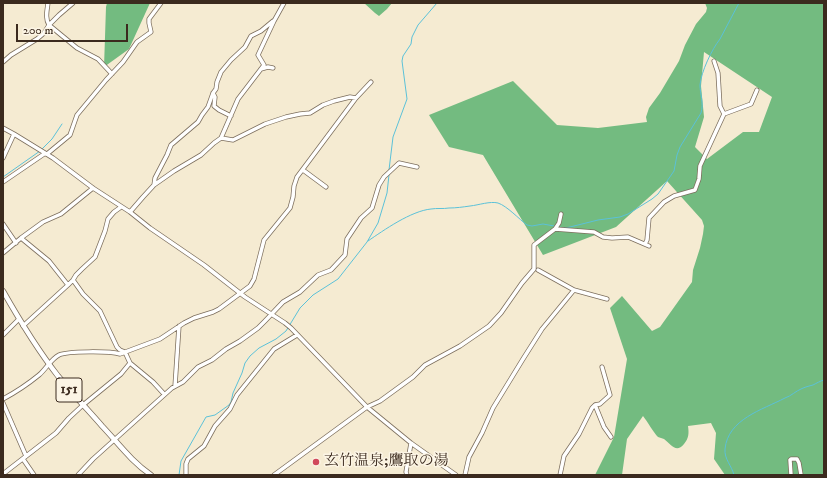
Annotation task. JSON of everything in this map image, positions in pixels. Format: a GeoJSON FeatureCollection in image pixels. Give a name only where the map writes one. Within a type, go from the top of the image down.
{"type":"FeatureCollection","features":[{"type":"Feature","properties":{"kind":"main road","name":"151"},"geometry":{"type":"LineString","coordinates":[[3,291],[19,320],[49,364],[130,458],[148,474]]}},
{"type":"Feature","properties":{"kind":"street"},"geometry":{"type":"LineString","coordinates":[[48,3],[47,20],[49,25],[77,48],[98,59],[112,74]]}},
{"type":"Feature","properties":{"kind":"street"},"geometry":{"type":"LineString","coordinates":[[3,62],[11,55],[37,39],[59,15],[73,3]]}},
{"type":"Feature","properties":{"kind":"street"},"geometry":{"type":"LineString","coordinates":[[3,182],[44,154],[48,154],[70,135],[78,115],[123,62],[137,42],[150,32],[149,19],[161,3]]}},
{"type":"Feature","properties":{"kind":"street"},"geometry":{"type":"LineString","coordinates":[[130,212],[154,185],[201,155],[221,138],[238,99],[264,65],[258,55],[284,3]]}},
{"type":"Feature","properties":{"kind":"street"},"geometry":{"type":"LineString","coordinates":[[154,185],[155,178],[168,155],[171,145],[198,122],[208,107],[216,89],[221,72],[245,47],[251,36],[261,31],[274,21]]}},
{"type":"Feature","properties":{"kind":"street"},"geometry":{"type":"LineString","coordinates":[[714,61],[718,73],[720,106],[724,114]]}},
{"type":"Feature","properties":{"kind":"street"},"geometry":{"type":"LineString","coordinates":[[261,69],[268,67],[273,68]]}},
{"type":"Feature","properties":{"kind":"street"},"geometry":{"type":"LineString","coordinates":[[3,399],[21,389],[40,374],[57,356],[85,352],[115,352],[120,354],[160,339],[184,323],[219,309],[250,286],[254,279],[264,240],[290,208],[297,177],[356,98],[370,82]]}},
{"type":"Feature","properties":{"kind":"street"},"geometry":{"type":"LineString","coordinates":[[555,229],[594,232],[603,237],[612,238],[628,237],[647,245],[649,218],[664,202],[674,196],[695,190],[699,179],[700,166],[724,114],[751,104],[758,90]]}},
{"type":"Feature","properties":{"kind":"street"},"geometry":{"type":"LineString","coordinates":[[213,93],[215,97],[214,106],[231,116]]}},
{"type":"Feature","properties":{"kind":"street"},"geometry":{"type":"LineString","coordinates":[[221,138],[233,140],[266,124],[286,117],[310,113],[323,105],[334,101],[350,97],[356,98]]}},
{"type":"Feature","properties":{"kind":"street"},"geometry":{"type":"LineString","coordinates":[[3,128],[41,149],[93,188],[120,207],[130,212],[150,228],[204,265],[240,293],[285,323],[367,407],[411,444],[456,475]]}},
{"type":"Feature","properties":{"kind":"street"},"geometry":{"type":"LineString","coordinates":[[3,158],[14,134]]}},
{"type":"Feature","properties":{"kind":"street"},"geometry":{"type":"LineString","coordinates":[[78,475],[93,459],[164,394],[183,382],[198,367],[212,360],[230,346],[258,328],[283,302],[300,292],[318,275],[331,270],[345,255],[347,239],[361,218],[372,208],[379,185],[384,177],[399,163],[417,167]]}},
{"type":"Feature","properties":{"kind":"street"},"geometry":{"type":"LineString","coordinates":[[302,170],[326,187]]}},
{"type":"Feature","properties":{"kind":"street"},"geometry":{"type":"LineString","coordinates":[[3,253],[43,222],[61,214],[93,188]]}},
{"type":"Feature","properties":{"kind":"street"},"geometry":{"type":"LineString","coordinates":[[23,326],[68,285],[95,257],[108,219],[120,207]]}},
{"type":"Feature","properties":{"kind":"street"},"geometry":{"type":"LineString","coordinates":[[274,475],[367,407],[380,400],[413,377],[425,365],[460,346],[489,326],[501,313],[522,283],[534,269],[534,245],[555,229],[559,223],[561,214]]}},
{"type":"Feature","properties":{"kind":"street"},"geometry":{"type":"LineString","coordinates":[[3,224],[16,243]]}},
{"type":"Feature","properties":{"kind":"street"},"geometry":{"type":"LineString","coordinates":[[21,238],[49,261],[68,285]]}},
{"type":"Feature","properties":{"kind":"street"},"geometry":{"type":"LineString","coordinates":[[538,270],[574,290],[607,299]]}},
{"type":"Feature","properties":{"kind":"street"},"geometry":{"type":"LineString","coordinates":[[73,280],[83,294],[100,311],[117,347],[125,352],[130,363],[153,382],[164,394]]}},
{"type":"Feature","properties":{"kind":"street"},"geometry":{"type":"LineString","coordinates":[[465,475],[469,457],[493,408],[542,329],[574,290]]}},
{"type":"Feature","properties":{"kind":"street"},"geometry":{"type":"LineString","coordinates":[[3,335],[19,320]]}},
{"type":"Feature","properties":{"kind":"street"},"geometry":{"type":"LineString","coordinates":[[175,386],[180,326]]}},
{"type":"Feature","properties":{"kind":"street"},"geometry":{"type":"LineString","coordinates":[[186,475],[186,464],[188,459],[204,446],[215,426],[230,409],[237,395],[274,349],[297,335]]}},
{"type":"Feature","properties":{"kind":"street"},"geometry":{"type":"LineString","coordinates":[[3,474],[56,433],[69,418],[121,374],[130,363]]}},
{"type":"Feature","properties":{"kind":"street"},"geometry":{"type":"LineString","coordinates":[[560,475],[564,456],[579,434],[592,408],[595,405],[600,404],[610,395],[602,367]]}},
{"type":"Feature","properties":{"kind":"street"},"geometry":{"type":"LineString","coordinates":[[3,403],[24,458],[34,475]]}},
{"type":"Feature","properties":{"kind":"street"},"geometry":{"type":"LineString","coordinates":[[595,405],[604,427],[611,437]]}},
{"type":"Feature","properties":{"kind":"street"},"geometry":{"type":"LineString","coordinates":[[407,475],[406,472],[411,444]]}},
{"type":"Feature","properties":{"kind":"street"},"geometry":{"type":"LineString","coordinates":[[791,475],[791,458],[797,459],[799,462],[801,475]]}},
{"type":"Feature","properties":{"kind":"green space"},"geometry":{"type":"Polygon","coordinates":[[[107,3],[150,3],[129,49],[104,67],[106,7],[107,3]]]}},
{"type":"Feature","properties":{"kind":"green space"},"geometry":{"type":"Polygon","coordinates":[[[364,3],[392,3],[379,16],[364,3]]]}},
{"type":"Feature","properties":{"kind":"green space"},"geometry":{"type":"Polygon","coordinates":[[[705,3],[824,3],[824,475],[725,475],[714,459],[716,433],[711,423],[688,426],[687,440],[681,447],[676,448],[664,439],[658,437],[643,416],[627,439],[622,475],[595,475],[614,437],[627,359],[610,308],[622,296],[652,331],[660,327],[692,282],[693,270],[703,234],[704,226],[702,220],[667,181],[616,227],[543,255],[483,155],[449,147],[429,115],[513,81],[557,125],[598,128],[647,122],[646,117],[649,108],[660,93],[679,61],[685,45],[696,24],[706,12],[707,8],[705,3]],[[704,52],[701,86],[704,117],[695,147],[707,159],[743,132],[759,132],[772,97],[704,52]]]}},
{"type":"Feature","properties":{"kind":"waterway"},"geometry":{"type":"LineString","coordinates":[[389,170],[393,137],[407,99],[402,61],[403,56],[411,44],[412,37],[418,25],[437,3]]}},
{"type":"Feature","properties":{"kind":"waterway"},"geometry":{"type":"LineString","coordinates":[[558,227],[566,228],[598,220],[620,217],[628,214],[658,194],[674,171],[680,147],[701,113],[702,102],[700,85],[702,74],[710,55],[739,3]]}},
{"type":"Feature","properties":{"kind":"waterway"},"geometry":{"type":"LineString","coordinates":[[42,149],[52,139],[62,124]]}},
{"type":"Feature","properties":{"kind":"waterway"},"geometry":{"type":"LineString","coordinates":[[3,177],[40,151]]}},
{"type":"Feature","properties":{"kind":"waterway"},"geometry":{"type":"LineString","coordinates":[[179,475],[181,461],[206,417],[215,415],[231,402],[245,363],[250,356],[259,348],[276,339],[286,331],[300,308],[313,295],[338,279],[367,242],[378,223],[387,193],[389,175]]}},
{"type":"Feature","properties":{"kind":"waterway"},"geometry":{"type":"LineString","coordinates":[[368,241],[406,217],[423,210],[462,207],[492,202],[498,203],[505,207],[527,225],[532,226],[543,224],[554,226]]}},
{"type":"Feature","properties":{"kind":"waterway"},"geometry":{"type":"LineString","coordinates":[[734,475],[725,453],[727,439],[732,430],[739,423],[757,412],[799,390],[824,380]]}},
{"type":"Feature","properties":{"kind":"place","name":"玄竹温泉;鷹取の湯"},"geometry":{"type":"Point","coordinates":[316,462]}}]}
